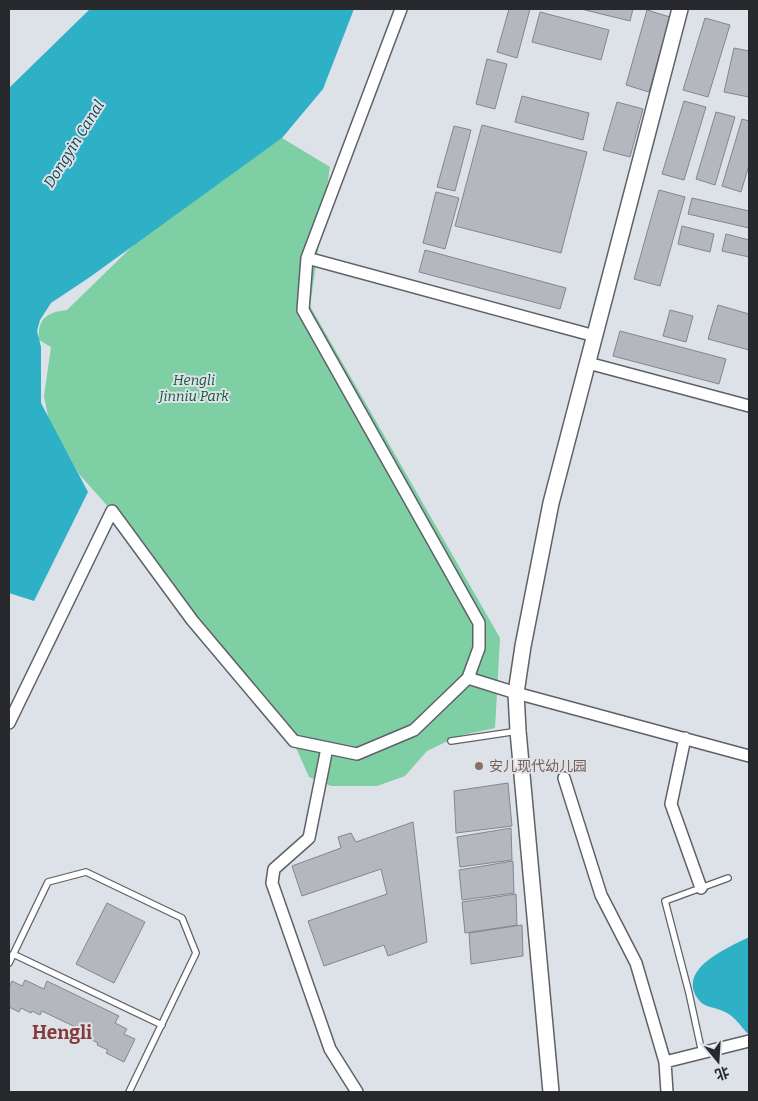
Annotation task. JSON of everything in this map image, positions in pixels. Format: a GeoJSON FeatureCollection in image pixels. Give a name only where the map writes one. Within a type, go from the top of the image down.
{"type":"FeatureCollection","features":[{"type":"Feature","properties":{"kind":"street"},"geometry":{"type":"LineString","coordinates":[[9,723],[112,511],[192,620],[294,741],[357,754],[414,730],[468,678],[479,648],[479,623],[303,310],[307,258],[401,9]]}},
{"type":"Feature","properties":{"kind":"street"},"geometry":{"type":"LineString","coordinates":[[551,1092],[516,692],[551,502],[680,9]]}},
{"type":"Feature","properties":{"kind":"street"},"geometry":{"type":"LineString","coordinates":[[307,258],[595,336]]}},
{"type":"Feature","properties":{"kind":"street"},"geometry":{"type":"LineString","coordinates":[[588,363],[749,406]]}},
{"type":"Feature","properties":{"kind":"street"},"geometry":{"type":"LineString","coordinates":[[468,678],[749,756]]}},
{"type":"Feature","properties":{"kind":"street"},"geometry":{"type":"LineString","coordinates":[[685,738],[671,804],[701,888]]}},
{"type":"Feature","properties":{"kind":"street"},"geometry":{"type":"LineString","coordinates":[[327,748],[308,838],[274,869],[272,883],[330,1049],[357,1092]]}},
{"type":"Feature","properties":{"kind":"street"},"geometry":{"type":"LineString","coordinates":[[564,778],[602,895],[636,963],[665,1062],[667,1092]]}},
{"type":"Feature","properties":{"kind":"street"},"geometry":{"type":"LineString","coordinates":[[665,1062],[749,1041]]}},
{"type":"Feature","properties":{"kind":"lane"},"geometry":{"type":"LineString","coordinates":[[451,741],[518,731]]}},
{"type":"Feature","properties":{"kind":"lane"},"geometry":{"type":"LineString","coordinates":[[9,963],[48,882],[86,872],[182,918],[196,954],[129,1092]]}},
{"type":"Feature","properties":{"kind":"lane"},"geometry":{"type":"LineString","coordinates":[[702,1053],[689,993],[665,901],[728,878]]}},
{"type":"Feature","properties":{"kind":"lane"},"geometry":{"type":"LineString","coordinates":[[13,954],[162,1025]]}},
{"type":"Feature","properties":{"kind":"green space","name":"Hengli Jinniu Park"},"geometry":{"type":"Polygon","coordinates":[[[282,138],[330,167],[310,306],[500,638],[495,728],[458,736],[427,751],[405,776],[377,786],[331,786],[309,777],[293,741],[112,511],[79,474],[49,421],[44,396],[51,347],[39,340],[40,327],[45,318],[54,313],[67,310],[146,233],[282,138]]]}},
{"type":"Feature","properties":{"kind":"water","name":"Dongyin Canal"},"geometry":{"type":"Polygon","coordinates":[[[90,9],[354,9],[323,89],[282,138],[90,277],[51,303],[40,320],[37,331],[41,347],[41,403],[88,492],[34,601],[9,593],[9,88],[90,9]]]}},
{"type":"Feature","properties":{"kind":"water"},"geometry":{"type":"Polygon","coordinates":[[[749,937],[749,1032],[747,1033],[728,1014],[699,1001],[693,988],[694,979],[704,963],[723,950],[749,937]]]}},
{"type":"Feature","properties":{"kind":"building"},"geometry":{"type":"Polygon","coordinates":[[[509,9],[530,9],[517,58],[497,52],[509,9]]]}},
{"type":"Feature","properties":{"kind":"building"},"geometry":{"type":"Polygon","coordinates":[[[581,9],[633,9],[630,21],[581,9]]]}},
{"type":"Feature","properties":{"kind":"building"},"geometry":{"type":"Polygon","coordinates":[[[647,10],[670,17],[649,92],[626,85],[647,10]]]}},
{"type":"Feature","properties":{"kind":"building"},"geometry":{"type":"Polygon","coordinates":[[[540,12],[609,30],[601,60],[532,42],[540,12]]]}},
{"type":"Feature","properties":{"kind":"building"},"geometry":{"type":"Polygon","coordinates":[[[705,18],[730,25],[708,97],[683,90],[705,18]]]}},
{"type":"Feature","properties":{"kind":"building"},"geometry":{"type":"Polygon","coordinates":[[[734,48],[749,51],[749,97],[724,92],[734,48]]]}},
{"type":"Feature","properties":{"kind":"building"},"geometry":{"type":"Polygon","coordinates":[[[487,59],[507,64],[495,109],[476,104],[487,59]]]}},
{"type":"Feature","properties":{"kind":"building"},"geometry":{"type":"Polygon","coordinates":[[[522,96],[589,113],[583,140],[515,122],[522,96]]]}},
{"type":"Feature","properties":{"kind":"building"},"geometry":{"type":"Polygon","coordinates":[[[684,101],[706,107],[684,180],[662,174],[684,101]]]}},
{"type":"Feature","properties":{"kind":"building"},"geometry":{"type":"Polygon","coordinates":[[[617,102],[643,109],[630,157],[603,150],[617,102]]]}},
{"type":"Feature","properties":{"kind":"building"},"geometry":{"type":"Polygon","coordinates":[[[716,112],[735,117],[715,185],[696,179],[716,112]]]}},
{"type":"Feature","properties":{"kind":"building"},"geometry":{"type":"Polygon","coordinates":[[[742,119],[749,121],[749,165],[741,192],[722,186],[742,119]]]}},
{"type":"Feature","properties":{"kind":"building"},"geometry":{"type":"Polygon","coordinates":[[[482,125],[587,152],[561,253],[455,226],[482,125]]]}},
{"type":"Feature","properties":{"kind":"building"},"geometry":{"type":"Polygon","coordinates":[[[454,126],[471,130],[455,191],[437,187],[454,126]]]}},
{"type":"Feature","properties":{"kind":"building"},"geometry":{"type":"Polygon","coordinates":[[[659,190],[685,197],[660,286],[634,279],[659,190]]]}},
{"type":"Feature","properties":{"kind":"building"},"geometry":{"type":"Polygon","coordinates":[[[436,192],[459,198],[445,249],[423,243],[436,192]]]}},
{"type":"Feature","properties":{"kind":"building"},"geometry":{"type":"Polygon","coordinates":[[[692,198],[749,211],[749,228],[688,214],[692,198]]]}},
{"type":"Feature","properties":{"kind":"building"},"geometry":{"type":"Polygon","coordinates":[[[682,226],[714,234],[710,252],[678,244],[682,226]]]}},
{"type":"Feature","properties":{"kind":"building"},"geometry":{"type":"Polygon","coordinates":[[[726,234],[749,240],[749,257],[722,251],[726,234]]]}},
{"type":"Feature","properties":{"kind":"building"},"geometry":{"type":"Polygon","coordinates":[[[425,250],[566,288],[560,309],[419,272],[425,250]]]}},
{"type":"Feature","properties":{"kind":"building"},"geometry":{"type":"Polygon","coordinates":[[[718,305],[749,314],[749,350],[708,339],[718,305]]]}},
{"type":"Feature","properties":{"kind":"building"},"geometry":{"type":"Polygon","coordinates":[[[670,310],[693,316],[686,342],[663,336],[670,310]]]}},
{"type":"Feature","properties":{"kind":"building"},"geometry":{"type":"Polygon","coordinates":[[[620,331],[726,359],[719,384],[613,356],[620,331]]]}},
{"type":"Feature","properties":{"kind":"building"},"geometry":{"type":"Polygon","coordinates":[[[508,783],[512,826],[456,833],[454,791],[508,783]]]}},
{"type":"Feature","properties":{"kind":"building"},"geometry":{"type":"Polygon","coordinates":[[[413,822],[427,942],[388,956],[384,945],[324,966],[308,921],[387,894],[381,869],[302,896],[292,866],[341,848],[338,837],[351,833],[356,842],[413,822]]]}},
{"type":"Feature","properties":{"kind":"building"},"geometry":{"type":"Polygon","coordinates":[[[511,828],[512,860],[460,867],[457,837],[511,828]]]}},
{"type":"Feature","properties":{"kind":"building"},"geometry":{"type":"Polygon","coordinates":[[[513,861],[514,893],[462,900],[459,870],[513,861]]]}},
{"type":"Feature","properties":{"kind":"building"},"geometry":{"type":"Polygon","coordinates":[[[516,894],[517,925],[465,933],[462,902],[516,894]]]}},
{"type":"Feature","properties":{"kind":"building"},"geometry":{"type":"Polygon","coordinates":[[[107,903],[145,922],[114,983],[76,964],[107,903]]]}},
{"type":"Feature","properties":{"kind":"building"},"geometry":{"type":"Polygon","coordinates":[[[522,925],[523,956],[471,964],[469,933],[522,925]]]}},
{"type":"Feature","properties":{"kind":"building"},"geometry":{"type":"Polygon","coordinates":[[[25,980],[44,989],[47,981],[119,1016],[115,1023],[127,1029],[124,1034],[135,1039],[124,1062],[106,1053],[108,1050],[90,1039],[92,1035],[42,1011],[40,1015],[21,1008],[19,1012],[9,1007],[9,987],[12,981],[22,986],[25,980]]]}},
{"type":"Feature","properties":{"kind":"place","name":"安儿现代幼儿园"},"geometry":{"type":"Point","coordinates":[479,766]}},
{"type":"Feature","properties":{"kind":"district","name":"Hengli"},"geometry":{"type":"Point","coordinates":[62,1032]}}]}
